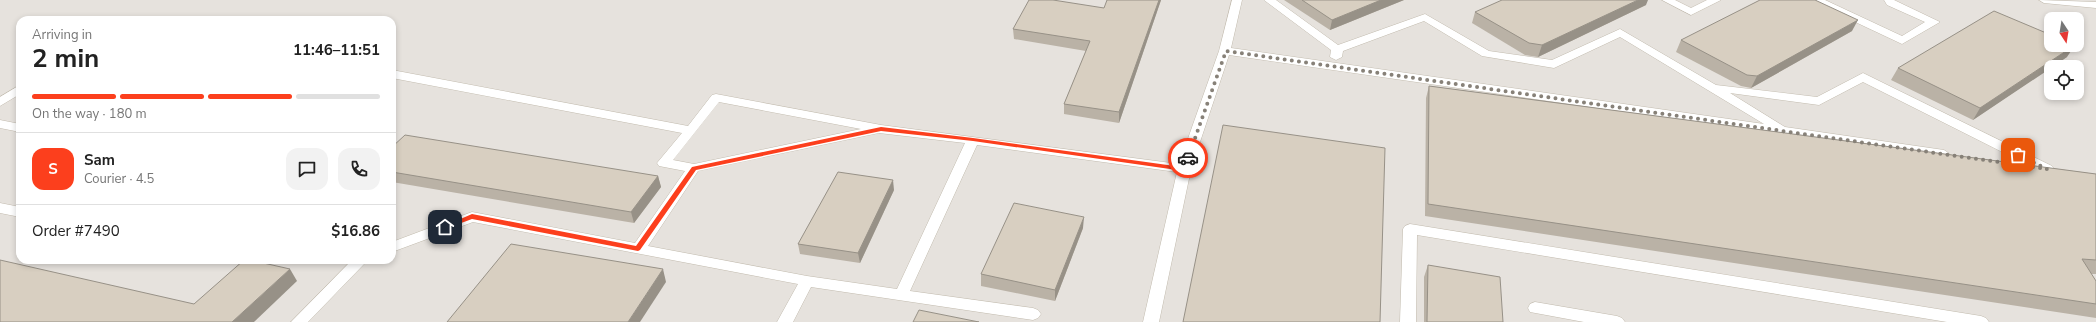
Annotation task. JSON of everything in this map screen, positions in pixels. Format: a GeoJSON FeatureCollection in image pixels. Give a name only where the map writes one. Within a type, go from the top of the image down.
{"type":"FeatureCollection","features":[{"type":"Feature","properties":{"kind":"lane"},"geometry":{"type":"LineString","coordinates":[[1151,322],[1184,169],[1226,51],[1237,0]]}},
{"type":"Feature","properties":{"kind":"lane"},"geometry":{"type":"LineString","coordinates":[[1269,0],[1337,49]]}},
{"type":"Feature","properties":{"kind":"lane"},"geometry":{"type":"LineString","coordinates":[[1667,0],[1691,12],[1716,0]]}},
{"type":"Feature","properties":{"kind":"lane"},"geometry":{"type":"LineString","coordinates":[[1821,2],[1902,41],[1934,22],[1891,3],[1889,0]]}},
{"type":"Feature","properties":{"kind":"lane"},"geometry":{"type":"LineString","coordinates":[[2044,0],[2070,1],[2096,6]]}},
{"type":"Feature","properties":{"kind":"lane"},"geometry":{"type":"LineString","coordinates":[[1337,49],[1425,17],[1486,54],[1554,64],[1620,32],[1784,131]]}},
{"type":"Feature","properties":{"kind":"lane"},"geometry":{"type":"LineString","coordinates":[[1335,66],[1337,49]]}},
{"type":"Feature","properties":{"kind":"lane"},"geometry":{"type":"LineString","coordinates":[[1226,51],[1954,156]]}},
{"type":"Feature","properties":{"kind":"lane"},"geometry":{"type":"LineString","coordinates":[[396,75],[691,131]]}},
{"type":"Feature","properties":{"kind":"lane"},"geometry":{"type":"LineString","coordinates":[[1714,88],[1819,101],[1863,77],[2047,169]]}},
{"type":"Feature","properties":{"kind":"lane"},"geometry":{"type":"LineString","coordinates":[[0,102],[16,92]]}},
{"type":"Feature","properties":{"kind":"lane"},"geometry":{"type":"LineString","coordinates":[[881,129],[694,168],[664,163],[716,98],[881,129],[1184,169]]}},
{"type":"Feature","properties":{"kind":"lane"},"geometry":{"type":"LineString","coordinates":[[0,135],[11,126]]}},
{"type":"Feature","properties":{"kind":"lane"},"geometry":{"type":"LineString","coordinates":[[902,295],[973,140]]}},
{"type":"Feature","properties":{"kind":"lane"},"geometry":{"type":"LineString","coordinates":[[2008,164],[2061,171]]}},
{"type":"Feature","properties":{"kind":"lane"},"geometry":{"type":"LineString","coordinates":[[638,249],[694,168]]}},
{"type":"Feature","properties":{"kind":"lane"},"geometry":{"type":"LineString","coordinates":[[0,208],[16,211]]}},
{"type":"Feature","properties":{"kind":"lane"},"geometry":{"type":"LineString","coordinates":[[396,246],[472,217],[807,281],[1033,314]]}},
{"type":"Feature","properties":{"kind":"lane"},"geometry":{"type":"LineString","coordinates":[[1408,322],[1410,229],[1981,322]]}},
{"type":"Feature","properties":{"kind":"lane"},"geometry":{"type":"LineString","coordinates":[[299,322],[357,264]]}},
{"type":"Feature","properties":{"kind":"lane"},"geometry":{"type":"LineString","coordinates":[[785,322],[807,281]]}},
{"type":"Feature","properties":{"kind":"lane"},"geometry":{"type":"LineString","coordinates":[[1535,308],[1617,322]]}},
{"type":"Feature","properties":{"kind":"shaded area"},"geometry":{"type":"Polygon","coordinates":[[[0,0],[2096,0],[2096,322],[0,322],[0,0]]]}},
{"type":"Feature","properties":{"kind":"building"},"geometry":{"type":"Polygon","coordinates":[[[1029,0],[1053,0],[1104,8],[1107,0],[1159,0],[1119,112],[1064,104],[1090,41],[1013,29],[1029,0]]]}},
{"type":"Feature","properties":{"kind":"building"},"geometry":{"type":"Polygon","coordinates":[[[1302,0],[1381,0],[1332,20],[1302,0]]]}},
{"type":"Feature","properties":{"kind":"building"},"geometry":{"type":"Polygon","coordinates":[[[1502,0],[1638,0],[1542,45],[1529,43],[1475,12],[1502,0]]]}},
{"type":"Feature","properties":{"kind":"building"},"geometry":{"type":"Polygon","coordinates":[[[1760,0],[1815,0],[1858,20],[1757,76],[1747,75],[1681,40],[1760,0]]]}},
{"type":"Feature","properties":{"kind":"building"},"geometry":{"type":"Polygon","coordinates":[[[1994,11],[2044,32],[2044,52],[2064,52],[2052,60],[2044,60],[2044,66],[1980,108],[1898,68],[1994,11]]]}},
{"type":"Feature","properties":{"kind":"building"},"geometry":{"type":"Polygon","coordinates":[[[1429,86],[2096,174],[2096,260],[2082,259],[2096,281],[2096,304],[1428,204],[1429,86]]]}},
{"type":"Feature","properties":{"kind":"building"},"geometry":{"type":"Polygon","coordinates":[[[1223,125],[1385,148],[1380,322],[1183,322],[1223,125]]]}},
{"type":"Feature","properties":{"kind":"building"},"geometry":{"type":"Polygon","coordinates":[[[405,135],[658,176],[631,212],[396,173],[396,143],[405,135]]]}},
{"type":"Feature","properties":{"kind":"building"},"geometry":{"type":"Polygon","coordinates":[[[838,172],[893,180],[858,253],[798,244],[838,172]]]}},
{"type":"Feature","properties":{"kind":"building"},"geometry":{"type":"Polygon","coordinates":[[[1014,203],[1084,217],[1055,290],[981,274],[1014,203]]]}},
{"type":"Feature","properties":{"kind":"building"},"geometry":{"type":"Polygon","coordinates":[[[511,244],[663,269],[628,322],[447,322],[511,244]]]}},
{"type":"Feature","properties":{"kind":"building"},"geometry":{"type":"Polygon","coordinates":[[[0,260],[194,304],[239,264],[268,264],[290,269],[232,322],[0,322],[0,260]]]}},
{"type":"Feature","properties":{"kind":"building"},"geometry":{"type":"Polygon","coordinates":[[[1428,265],[1500,277],[1503,322],[1427,322],[1428,265]]]}},
{"type":"Feature","properties":{"kind":"building"},"geometry":{"type":"Polygon","coordinates":[[[919,310],[979,322],[913,322],[919,310]]]}},
{"type":"Feature","properties":{"kind":"way so far"},"geometry":{"type":"LineString","coordinates":[[1188,158],[1226,51],[2047,169],[2018,155]]}},
{"type":"Feature","properties":{"kind":"route"},"geometry":{"type":"LineString","coordinates":[[445,227],[472,217],[638,249],[694,168],[881,129],[1184,169],[1188,158]]}}]}
